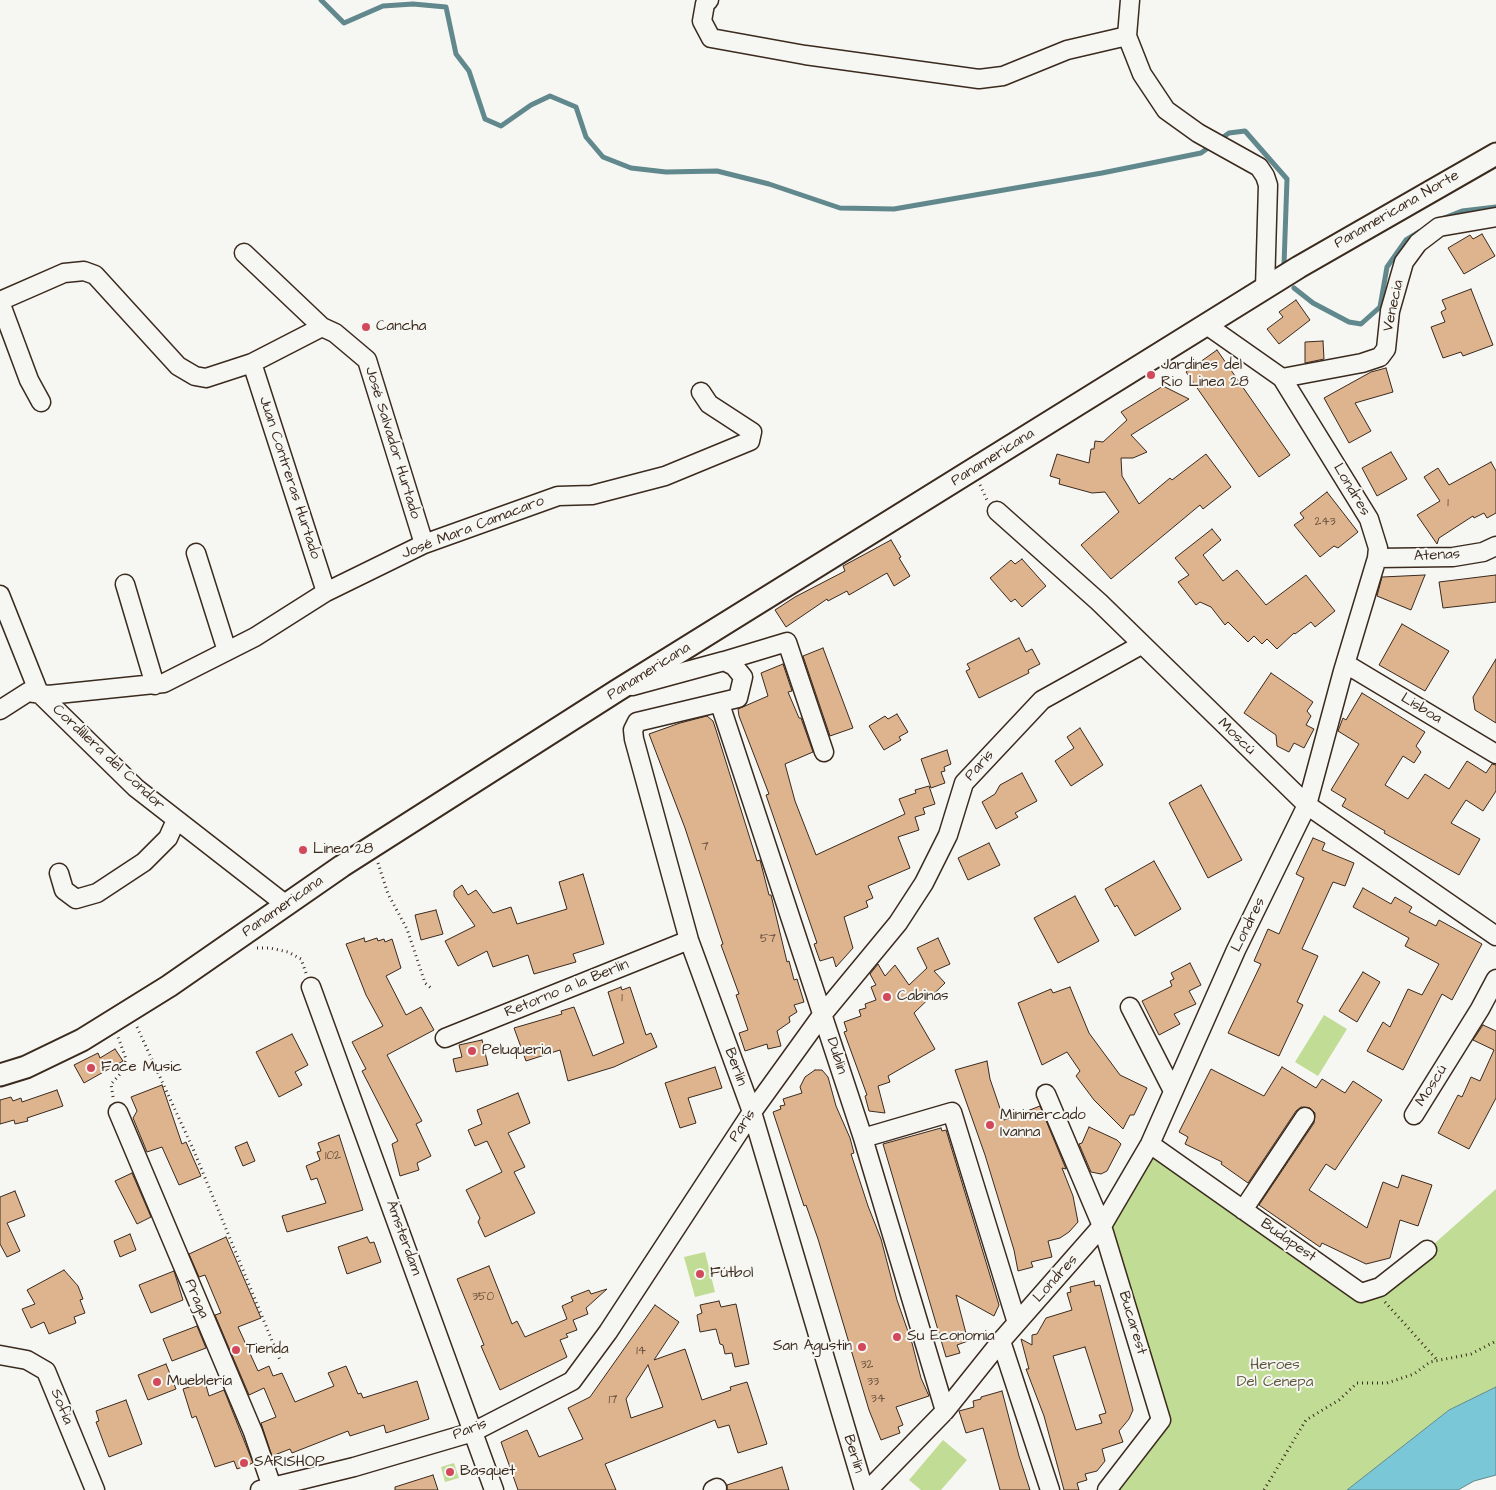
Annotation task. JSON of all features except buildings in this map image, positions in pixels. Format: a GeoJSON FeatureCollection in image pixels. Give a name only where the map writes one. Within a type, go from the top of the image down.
{"type":"FeatureCollection","features":[{"type":"Feature","properties":{"kind":"main road","name":"Panamericana Norte"},"geometry":{"type":"LineString","coordinates":[[1299,267],[1496,154]]}},
{"type":"Feature","properties":{"kind":"main road","name":"Panamericana"},"geometry":{"type":"LineString","coordinates":[[0,1076],[26,1067],[74,1044],[120,1017],[286,904],[618,690],[1208,326],[1299,267]]}},
{"type":"Feature","properties":{"kind":"street"},"geometry":{"type":"LineString","coordinates":[[709,0],[705,4],[702,21],[711,38],[804,55],[979,80],[1003,76],[1068,50],[1127,36]]}},
{"type":"Feature","properties":{"kind":"street"},"geometry":{"type":"LineString","coordinates":[[1130,0],[1127,36],[1142,74],[1166,110],[1198,133],[1259,167],[1265,176],[1268,185],[1265,288]]}},
{"type":"Feature","properties":{"kind":"street","name":"Venecia"},"geometry":{"type":"LineString","coordinates":[[1282,378],[1362,363],[1380,357],[1386,349],[1390,311],[1404,262],[1418,243],[1439,227],[1496,217]]}},
{"type":"Feature","properties":{"kind":"street","name":"José Salvador Hurtado"},"geometry":{"type":"LineString","coordinates":[[244,253],[322,327],[335,333],[367,360],[424,544]]}},
{"type":"Feature","properties":{"kind":"street"},"geometry":{"type":"LineString","coordinates":[[41,402],[29,380],[0,302],[64,273],[84,271],[94,275],[142,328],[186,372],[206,378],[252,363],[322,327]]}},
{"type":"Feature","properties":{"kind":"street","name":"Londres"},"geometry":{"type":"LineString","coordinates":[[868,1490],[945,1411],[1016,1323],[1102,1226],[1150,1144],[1236,950],[1306,805],[1377,558],[1378,548],[1370,519],[1282,378],[1208,326]]}},
{"type":"Feature","properties":{"kind":"street","name":"Juan Contreras Hurtado"},"geometry":{"type":"LineString","coordinates":[[252,363],[326,592]]}},
{"type":"Feature","properties":{"kind":"street","name":"José Mara Camacaro"},"geometry":{"type":"LineString","coordinates":[[0,710],[25,693],[48,695],[155,685],[174,679],[263,632],[326,592],[424,544],[558,496],[592,495],[665,476],[750,440],[752,432],[709,404],[701,392]]}},
{"type":"Feature","properties":{"kind":"street","name":"Moscú"},"geometry":{"type":"LineString","coordinates":[[997,511],[1099,602],[1306,805],[1496,936]]}},
{"type":"Feature","properties":{"kind":"street","name":"Atenas"},"geometry":{"type":"LineString","coordinates":[[1377,558],[1454,557],[1483,552],[1496,546]]}},
{"type":"Feature","properties":{"kind":"street"},"geometry":{"type":"LineString","coordinates":[[196,553],[228,651]]}},
{"type":"Feature","properties":{"kind":"street"},"geometry":{"type":"LineString","coordinates":[[125,584],[155,685]]}},
{"type":"Feature","properties":{"kind":"street","name":"Cordillera del Condor"},"geometry":{"type":"LineString","coordinates":[[0,595],[38,693],[136,788],[286,904]]}},
{"type":"Feature","properties":{"kind":"street"},"geometry":{"type":"LineString","coordinates":[[618,690],[787,642],[824,752]]}},
{"type":"Feature","properties":{"kind":"street","name":"Paris"},"geometry":{"type":"LineString","coordinates":[[268,1489],[473,1432],[572,1381],[608,1332],[752,1112],[822,1015],[898,923],[924,883],[948,836],[964,783],[1042,700],[1141,645]]}},
{"type":"Feature","properties":{"kind":"street"},"geometry":{"type":"LineString","coordinates":[[720,704],[738,698],[743,677],[734,666],[724,661]]}},
{"type":"Feature","properties":{"kind":"street","name":"Lisboa"},"geometry":{"type":"LineString","coordinates":[[1346,664],[1496,754]]}},
{"type":"Feature","properties":{"kind":"street","name":"Dublin"},"geometry":{"type":"LineString","coordinates":[[720,704],[862,1138],[945,1411]]}},
{"type":"Feature","properties":{"kind":"street","name":"Berlín"},"geometry":{"type":"LineString","coordinates":[[720,704],[637,722],[633,730],[688,940],[752,1112],[864,1490]]}},
{"type":"Feature","properties":{"kind":"street"},"geometry":{"type":"LineString","coordinates":[[58,873],[64,890],[76,899],[97,893],[144,862],[168,838],[176,820]]}},
{"type":"Feature","properties":{"kind":"street","name":"Retorno a la Berlin"},"geometry":{"type":"LineString","coordinates":[[445,1038],[688,940]]}},
{"type":"Feature","properties":{"kind":"street","name":"Moscú"},"geometry":{"type":"LineString","coordinates":[[1414,1114],[1480,1009],[1496,979]]}},
{"type":"Feature","properties":{"kind":"street","name":"Ámsterdam"},"geometry":{"type":"LineString","coordinates":[[311,987],[494,1490]]}},
{"type":"Feature","properties":{"kind":"street"},"geometry":{"type":"LineString","coordinates":[[1130,1007],[1173,1091]]}},
{"type":"Feature","properties":{"kind":"street","name":"Bucarest"},"geometry":{"type":"LineString","coordinates":[[1046,1094],[1102,1226],[1161,1420],[1107,1490]]}},
{"type":"Feature","properties":{"kind":"street","name":"Praga"},"geometry":{"type":"LineString","coordinates":[[118,1112],[253,1432],[268,1489]]}},
{"type":"Feature","properties":{"kind":"street"},"geometry":{"type":"LineString","coordinates":[[862,1138],[952,1112],[1016,1323]]}},
{"type":"Feature","properties":{"kind":"street"},"geometry":{"type":"LineString","coordinates":[[1243,1210],[1305,1117]]}},
{"type":"Feature","properties":{"kind":"street","name":"Budapest"},"geometry":{"type":"LineString","coordinates":[[1150,1144],[1361,1293],[1374,1289]]}},
{"type":"Feature","properties":{"kind":"street"},"geometry":{"type":"LineString","coordinates":[[1374,1289],[1380,1287],[1427,1250]]}},
{"type":"Feature","properties":{"kind":"street"},"geometry":{"type":"LineString","coordinates":[[1001,1341],[1050,1490]]}},
{"type":"Feature","properties":{"kind":"street","name":"Sofía"},"geometry":{"type":"LineString","coordinates":[[0,1355],[27,1360],[46,1371],[95,1490]]}},
{"type":"Feature","properties":{"kind":"path"},"geometry":{"type":"LineString","coordinates":[[970,472],[997,511]]}},
{"type":"Feature","properties":{"kind":"path"},"geometry":{"type":"LineString","coordinates":[[373,848],[388,894],[407,929],[425,983],[431,988]]}},
{"type":"Feature","properties":{"kind":"path"},"geometry":{"type":"LineString","coordinates":[[226,946],[270,948],[288,952],[301,959],[311,987]]}},
{"type":"Feature","properties":{"kind":"path"},"geometry":{"type":"LineString","coordinates":[[118,1112],[111,1084],[122,1072],[126,1059],[120,1017]]}},
{"type":"Feature","properties":{"kind":"path"},"geometry":{"type":"LineString","coordinates":[[120,1017],[194,1151],[280,1360]]}},
{"type":"Feature","properties":{"kind":"path"},"geometry":{"type":"LineString","coordinates":[[1374,1289],[1438,1361]]}},
{"type":"Feature","properties":{"kind":"path"},"geometry":{"type":"LineString","coordinates":[[1264,1490],[1306,1420],[1316,1412],[1339,1400],[1357,1384],[1387,1383],[1414,1374],[1430,1362],[1471,1354],[1496,1342]]}},
{"type":"Feature","properties":{"kind":"green space"},"geometry":{"type":"Polygon","coordinates":[[[1324,1015],[1347,1029],[1318,1076],[1295,1062],[1324,1015]]]}},
{"type":"Feature","properties":{"kind":"green space","name":"Heroes Del Cenepa"},"geometry":{"type":"Polygon","coordinates":[[[1154,1152],[1361,1293],[1427,1250],[1496,1189],[1496,1387],[1449,1410],[1347,1490],[1116,1490],[1168,1423],[1109,1230],[1130,1198],[1154,1152]]]}},
{"type":"Feature","properties":{"kind":"green space","name":"Fútbol"},"geometry":{"type":"Polygon","coordinates":[[[705,1252],[715,1292],[695,1297],[684,1257],[705,1252]]]}},
{"type":"Feature","properties":{"kind":"green space"},"geometry":{"type":"Polygon","coordinates":[[[943,1440],[967,1460],[941,1490],[921,1490],[909,1480],[943,1440]]]}},
{"type":"Feature","properties":{"kind":"green space","name":"Basquet"},"geometry":{"type":"Polygon","coordinates":[[[454,1463],[459,1478],[445,1482],[441,1467],[454,1463]]]}},
{"type":"Feature","properties":{"kind":"water"},"geometry":{"type":"Polygon","coordinates":[[[1496,1387],[1496,1475],[1474,1481],[1458,1490],[1347,1490],[1449,1410],[1496,1387]]]}},
{"type":"Feature","properties":{"kind":"waterway"},"geometry":{"type":"LineString","coordinates":[[321,0],[344,23],[383,6],[413,4],[446,7],[456,54],[469,71],[485,119],[501,126],[531,105],[550,96],[576,107],[586,137],[603,157],[631,168],[666,172],[717,171],[769,184],[840,208],[894,209],[1102,173],[1201,153],[1212,145]]}},
{"type":"Feature","properties":{"kind":"waterway"},"geometry":{"type":"LineString","coordinates":[[1219,140],[1229,133],[1245,131],[1287,179],[1284,265]]}},
{"type":"Feature","properties":{"kind":"waterway"},"geometry":{"type":"LineString","coordinates":[[1439,220],[1462,211],[1496,207]]}},
{"type":"Feature","properties":{"kind":"waterway"},"geometry":{"type":"LineString","coordinates":[[1294,288],[1313,303],[1349,322],[1361,324],[1380,307],[1387,267],[1406,240],[1419,232]]}},
{"type":"Feature","properties":{"kind":"place","name":"Cancha"},"geometry":{"type":"Point","coordinates":[366,327]}},
{"type":"Feature","properties":{"kind":"place","name":"Jardines del Rio Linea 28"},"geometry":{"type":"Point","coordinates":[1151,375]}},
{"type":"Feature","properties":{"kind":"place","name":"Linea 28"},"geometry":{"type":"Point","coordinates":[303,850]}},
{"type":"Feature","properties":{"kind":"place","name":"Cabinas"},"geometry":{"type":"Point","coordinates":[887,997]}},
{"type":"Feature","properties":{"kind":"place","name":"Peluqueria"},"geometry":{"type":"Point","coordinates":[472,1051]}},
{"type":"Feature","properties":{"kind":"place","name":"Face Music"},"geometry":{"type":"Point","coordinates":[91,1068]}},
{"type":"Feature","properties":{"kind":"place","name":"Minimercado Ivanna"},"geometry":{"type":"Point","coordinates":[990,1125]}},
{"type":"Feature","properties":{"kind":"place","name":"Fútbol"},"geometry":{"type":"Point","coordinates":[700,1274]}},
{"type":"Feature","properties":{"kind":"place","name":"Su Economia"},"geometry":{"type":"Point","coordinates":[897,1337]}},
{"type":"Feature","properties":{"kind":"place","name":"San Agustin"},"geometry":{"type":"Point","coordinates":[862,1347]}},
{"type":"Feature","properties":{"kind":"place","name":"Tienda"},"geometry":{"type":"Point","coordinates":[236,1350]}},
{"type":"Feature","properties":{"kind":"place","name":"Mueblería"},"geometry":{"type":"Point","coordinates":[157,1382]}},
{"type":"Feature","properties":{"kind":"place","name":"SARISHOP"},"geometry":{"type":"Point","coordinates":[244,1463]}},
{"type":"Feature","properties":{"kind":"place","name":"Basquet"},"geometry":{"type":"Point","coordinates":[450,1472]}}]}
